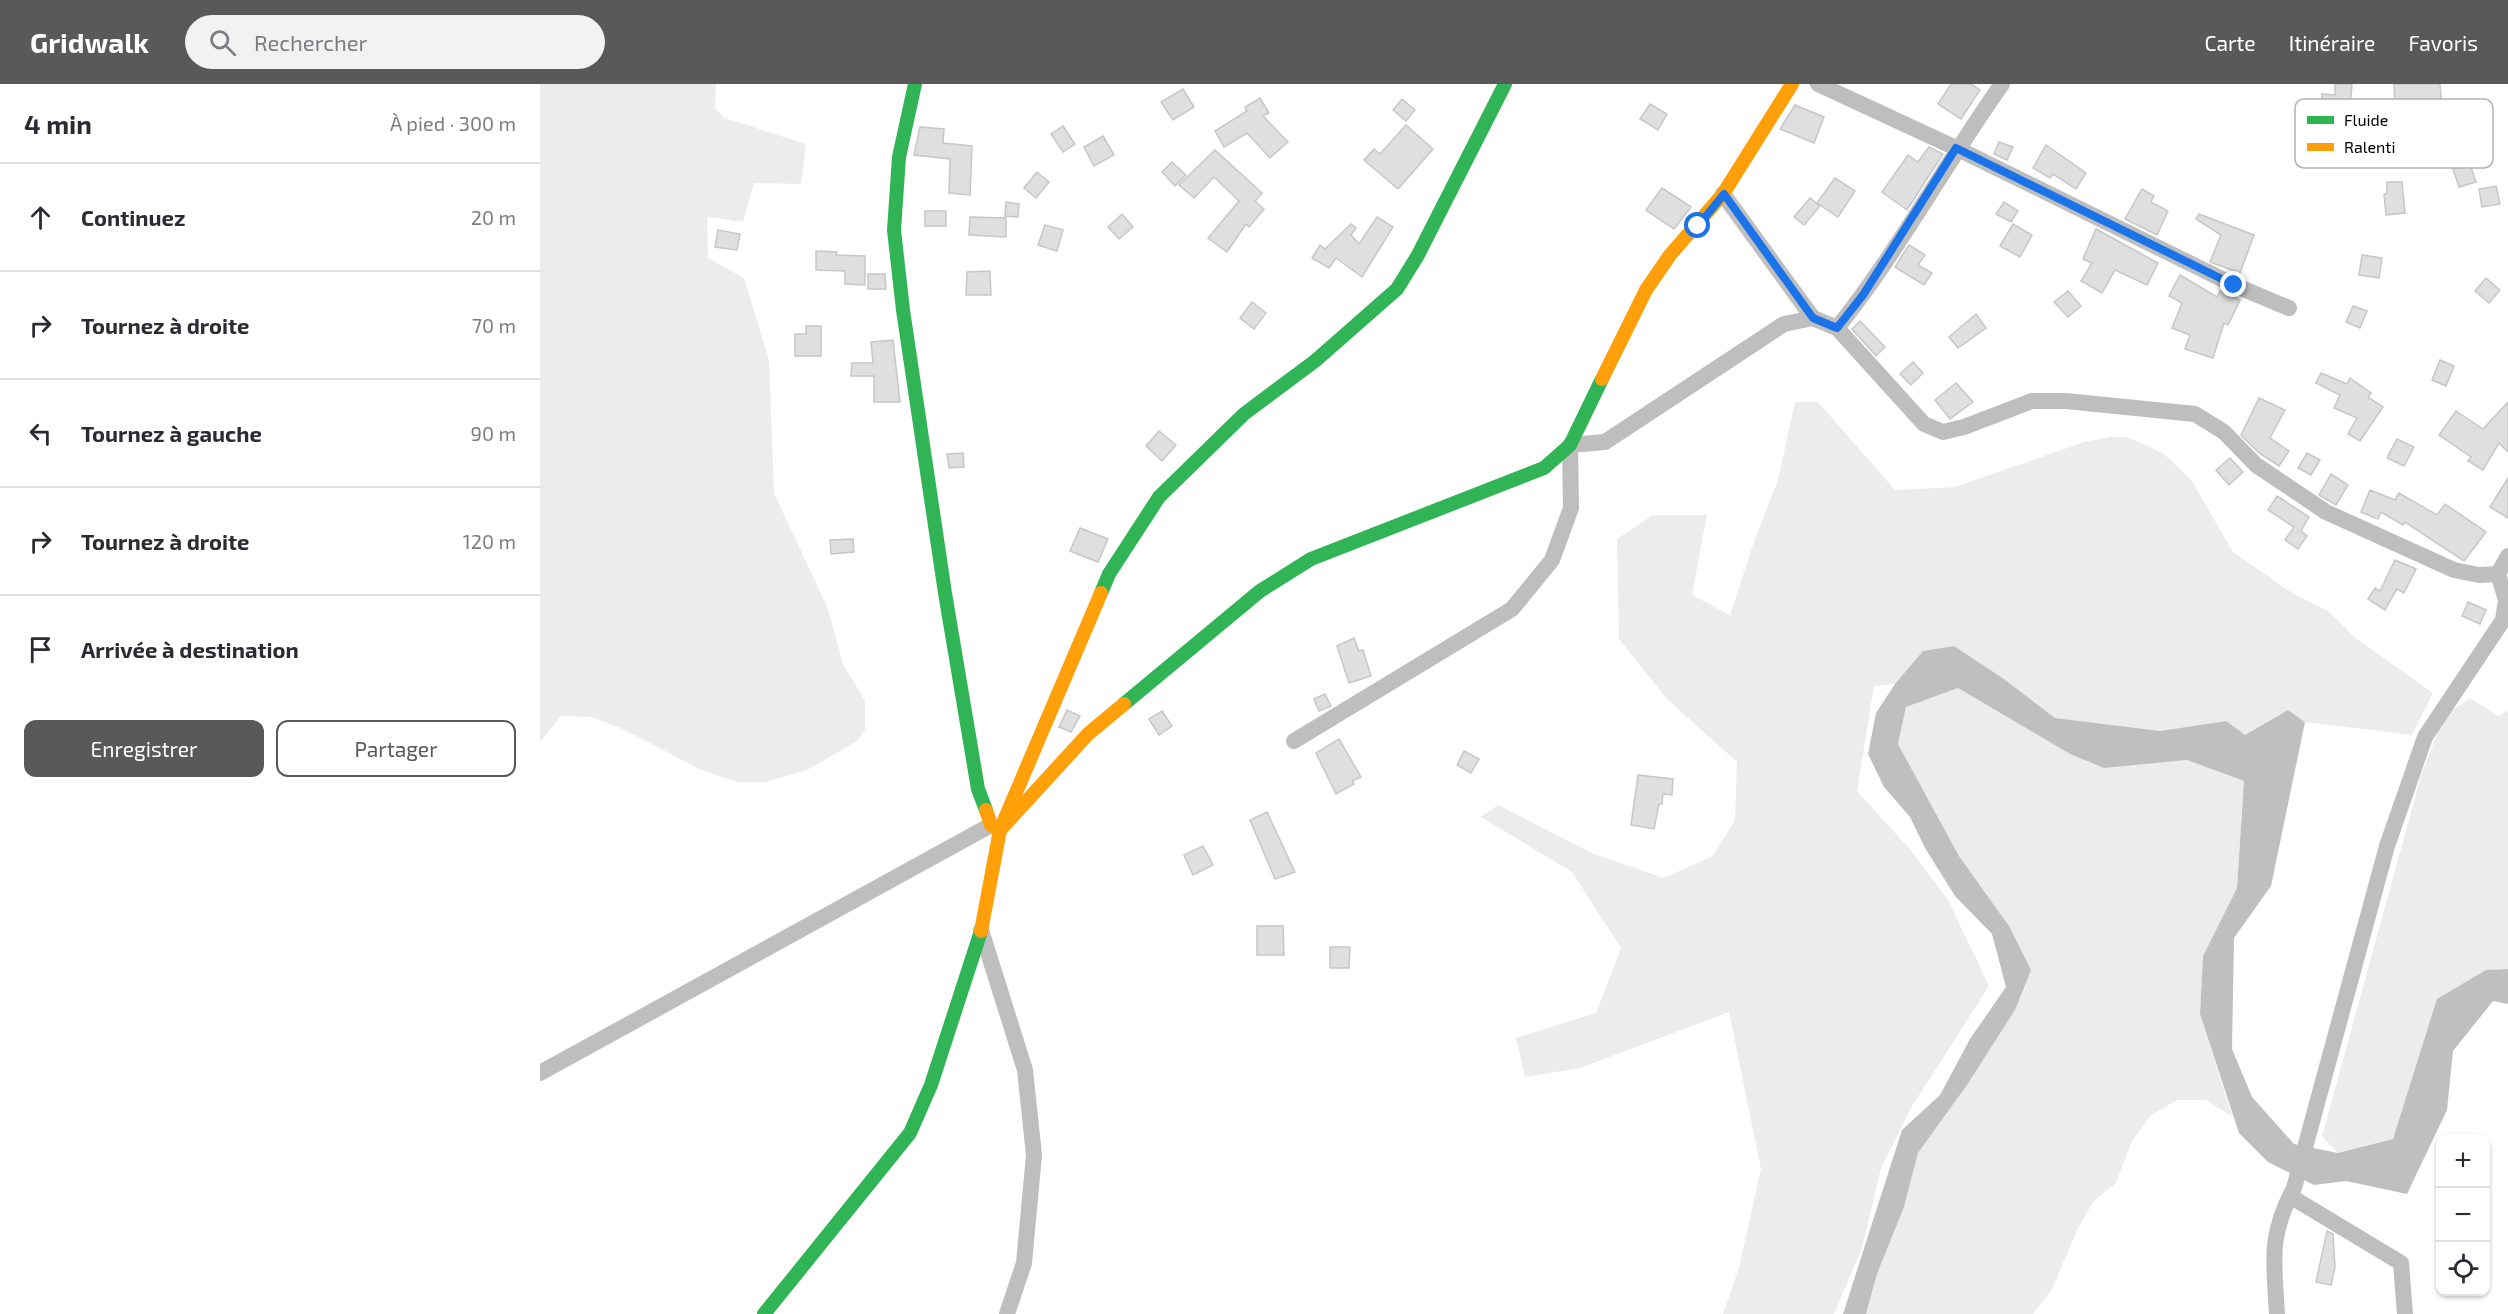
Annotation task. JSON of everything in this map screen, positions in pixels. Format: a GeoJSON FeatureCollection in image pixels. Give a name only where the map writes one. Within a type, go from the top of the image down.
{"type":"FeatureCollection","features":[{"type":"Feature","properties":{"kind":"street"},"geometry":{"type":"LineString","coordinates":[[915,84],[899,157],[894,230],[904,319],[945,593],[978,789],[995,827]]}},
{"type":"Feature","properties":{"kind":"street"},"geometry":{"type":"LineString","coordinates":[[764,1314],[910,1133],[931,1085],[981,930],[995,827],[1108,574],[1159,496],[1244,414],[1315,361],[1397,289],[1418,255],[1504,84]]}},
{"type":"Feature","properties":{"kind":"street"},"geometry":{"type":"LineString","coordinates":[[540,1073],[995,827],[1089,734],[1260,591],[1311,559],[1544,468],[1570,445],[1646,290],[1670,255],[1724,194],[1792,84]]}},
{"type":"Feature","properties":{"kind":"street"},"geometry":{"type":"LineString","coordinates":[[1818,84],[1956,148],[2234,285],[2289,308]]}},
{"type":"Feature","properties":{"kind":"street"},"geometry":{"type":"LineString","coordinates":[[1837,328],[1863,295],[1956,148],[2001,84]]}},
{"type":"Feature","properties":{"kind":"street"},"geometry":{"type":"LineString","coordinates":[[1724,194],[1813,318],[1837,328],[1924,424],[1944,432],[1964,428],[2032,401],[2066,400],[2195,414],[2224,432],[2256,465],[2326,512],[2454,570],[2479,575],[2498,574]]}},
{"type":"Feature","properties":{"kind":"street"},"geometry":{"type":"LineString","coordinates":[[1570,445],[1605,442],[1784,324],[1813,318]]}},
{"type":"Feature","properties":{"kind":"street"},"geometry":{"type":"LineString","coordinates":[[1294,741],[1512,609],[1552,560],[1571,508],[1570,445]]}},
{"type":"Feature","properties":{"kind":"street"},"geometry":{"type":"LineString","coordinates":[[2277,1314],[2273,1250],[2280,1213],[2292,1192],[2302,1159],[2387,846],[2425,737],[2504,620],[2506,600],[2498,574],[2508,556]]}},
{"type":"Feature","properties":{"kind":"street"},"geometry":{"type":"LineString","coordinates":[[981,930],[1025,1070],[1034,1155],[1024,1263],[1007,1314]]}},
{"type":"Feature","properties":{"kind":"street"},"geometry":{"type":"LineString","coordinates":[[2292,1192],[2402,1263],[2405,1314]]}},
{"type":"Feature","properties":{"kind":"shaded area"},"geometry":{"type":"Polygon","coordinates":[[[540,84],[716,84],[715,108],[725,118],[806,144],[801,184],[754,183],[743,222],[707,217],[708,258],[744,278],[769,360],[774,493],[828,609],[843,664],[865,701],[865,730],[857,741],[807,770],[765,782],[737,782],[701,770],[623,729],[592,717],[561,716],[540,742],[540,84]]]}},
{"type":"Feature","properties":{"kind":"shaded area"},"geometry":{"type":"Polygon","coordinates":[[[1795,402],[1818,402],[1895,490],[1955,487],[2084,442],[2126,437],[2139,442],[2164,454],[2192,481],[2233,552],[2292,593],[2328,611],[2357,639],[2433,693],[2412,735],[2305,722],[2288,710],[2245,735],[2225,721],[2160,731],[2054,718],[2004,679],[1953,646],[1924,651],[1895,684],[1874,686],[1857,791],[1908,847],[1948,900],[1989,986],[1911,1108],[1881,1168],[1862,1248],[1834,1314],[1723,1314],[1739,1268],[1761,1169],[1729,1012],[1580,1068],[1525,1077],[1516,1038],[1596,1013],[1621,948],[1572,872],[1481,817],[1498,805],[1594,854],[1664,878],[1713,856],[1735,820],[1737,762],[1667,699],[1619,639],[1617,539],[1653,515],[1707,515],[1692,595],[1730,615],[1755,539],[1778,480],[1795,402]]]}},
{"type":"Feature","properties":{"kind":"shaded area"},"geometry":{"type":"Polygon","coordinates":[[[1954,646],[2004,679],[2055,718],[2160,731],[2226,721],[2245,735],[2288,710],[2305,722],[2271,886],[2234,938],[2232,1049],[2252,1097],[2294,1144],[2338,1153],[2393,1139],[2437,999],[2486,970],[2508,969],[2508,1004],[2493,1001],[2453,1051],[2447,1110],[2407,1194],[2346,1181],[2314,1185],[2268,1162],[2239,1133],[2200,1014],[2203,956],[2237,888],[2244,781],[2187,760],[2104,768],[2070,754],[1958,688],[1906,707],[1898,744],[1959,856],[2009,926],[2031,970],[2015,1010],[1967,1085],[1918,1153],[1904,1207],[1877,1274],[1866,1314],[1843,1314],[1902,1130],[1940,1095],[1970,1039],[2006,987],[1992,934],[1955,896],[1925,848],[1910,817],[1884,787],[1868,754],[1876,713],[1895,684],[1923,651],[1954,646]]]}},
{"type":"Feature","properties":{"kind":"shaded area"},"geometry":{"type":"Polygon","coordinates":[[[1958,688],[2070,754],[2104,768],[2187,760],[2244,781],[2237,888],[2203,956],[2200,1014],[2232,1116],[2206,1100],[2177,1100],[2151,1115],[2132,1141],[2116,1183],[2093,1202],[2078,1228],[2052,1289],[2033,1314],[1866,1314],[1877,1274],[1904,1207],[1918,1153],[1967,1085],[2015,1010],[2009,926],[1959,856],[1898,744],[1906,707],[1958,688]]]}},
{"type":"Feature","properties":{"kind":"shaded area"},"geometry":{"type":"Polygon","coordinates":[[[2470,698],[2498,716],[2508,711],[2508,969],[2486,970],[2416,1071],[2393,1139],[2338,1153],[2322,1136],[2421,776],[2444,716],[2470,698]]]}},
{"type":"Feature","properties":{"kind":"building"},"geometry":{"type":"Polygon","coordinates":[[[1951,84],[1971,84],[1980,90],[1961,119],[1938,104],[1951,84]]]}},
{"type":"Feature","properties":{"kind":"building"},"geometry":{"type":"Polygon","coordinates":[[[2335,84],[2352,84],[2351,99],[2322,99],[2322,94],[2335,95],[2335,84]]]}},
{"type":"Feature","properties":{"kind":"building"},"geometry":{"type":"Polygon","coordinates":[[[2394,84],[2440,84],[2441,99],[2395,99],[2394,84]]]}},
{"type":"Feature","properties":{"kind":"building"},"geometry":{"type":"Polygon","coordinates":[[[1183,89],[1194,107],[1173,120],[1161,102],[1183,89]]]}},
{"type":"Feature","properties":{"kind":"building"},"geometry":{"type":"Polygon","coordinates":[[[1260,98],[1269,113],[1263,116],[1288,142],[1270,158],[1247,133],[1224,147],[1215,131],[1247,111],[1245,107],[1260,98]]]}},
{"type":"Feature","properties":{"kind":"building"},"geometry":{"type":"Polygon","coordinates":[[[1402,99],[1415,110],[1406,121],[1393,110],[1402,99]]]}},
{"type":"Feature","properties":{"kind":"building"},"geometry":{"type":"Polygon","coordinates":[[[1650,104],[1667,114],[1658,130],[1640,119],[1650,104]]]}},
{"type":"Feature","properties":{"kind":"building"},"geometry":{"type":"Polygon","coordinates":[[[1795,105],[1824,117],[1814,143],[1780,129],[1795,105]]]}},
{"type":"Feature","properties":{"kind":"building"},"geometry":{"type":"Polygon","coordinates":[[[1406,125],[1433,149],[1398,189],[1364,160],[1374,149],[1380,154],[1406,125]]]}},
{"type":"Feature","properties":{"kind":"building"},"geometry":{"type":"Polygon","coordinates":[[[1063,126],[1075,144],[1063,152],[1051,134],[1063,126]]]}},
{"type":"Feature","properties":{"kind":"building"},"geometry":{"type":"Polygon","coordinates":[[[920,127],[944,129],[943,143],[972,146],[970,195],[949,193],[950,159],[914,155],[920,127]]]}},
{"type":"Feature","properties":{"kind":"building"},"geometry":{"type":"Polygon","coordinates":[[[1103,136],[1114,155],[1094,166],[1084,147],[1103,136]]]}},
{"type":"Feature","properties":{"kind":"building"},"geometry":{"type":"Polygon","coordinates":[[[1999,142],[2013,147],[2007,160],[1994,154],[1999,142]]]}},
{"type":"Feature","properties":{"kind":"building"},"geometry":{"type":"Polygon","coordinates":[[[2046,145],[2086,173],[2076,189],[2053,174],[2050,178],[2033,168],[2046,145]]]}},
{"type":"Feature","properties":{"kind":"building"},"geometry":{"type":"Polygon","coordinates":[[[1929,147],[1943,154],[1907,210],[1882,192],[1908,155],[1918,162],[1929,147]]]}},
{"type":"Feature","properties":{"kind":"building"},"geometry":{"type":"Polygon","coordinates":[[[1215,150],[1262,193],[1255,201],[1264,209],[1249,227],[1246,224],[1227,252],[1208,238],[1239,201],[1214,177],[1194,198],[1179,185],[1215,150]]]}},
{"type":"Feature","properties":{"kind":"building"},"geometry":{"type":"Polygon","coordinates":[[[1172,162],[1186,175],[1175,186],[1162,172],[1172,162]]]}},
{"type":"Feature","properties":{"kind":"building"},"geometry":{"type":"Polygon","coordinates":[[[2471,168],[2476,182],[2459,187],[2453,169],[2471,168]]]}},
{"type":"Feature","properties":{"kind":"building"},"geometry":{"type":"Polygon","coordinates":[[[1037,172],[1049,182],[1036,198],[1024,188],[1037,172]]]}},
{"type":"Feature","properties":{"kind":"building"},"geometry":{"type":"Polygon","coordinates":[[[1835,178],[1855,191],[1838,217],[1817,203],[1835,178]]]}},
{"type":"Feature","properties":{"kind":"building"},"geometry":{"type":"Polygon","coordinates":[[[2387,182],[2402,182],[2405,213],[2386,215],[2384,194],[2387,193],[2387,182]]]}},
{"type":"Feature","properties":{"kind":"building"},"geometry":{"type":"Polygon","coordinates":[[[2496,186],[2500,204],[2482,207],[2479,189],[2496,186]]]}},
{"type":"Feature","properties":{"kind":"building"},"geometry":{"type":"Polygon","coordinates":[[[1662,188],[1691,207],[1674,229],[1646,210],[1662,188]]]}},
{"type":"Feature","properties":{"kind":"building"},"geometry":{"type":"Polygon","coordinates":[[[2142,189],[2154,196],[2151,202],[2168,211],[2157,235],[2125,219],[2142,189]]]}},
{"type":"Feature","properties":{"kind":"building"},"geometry":{"type":"Polygon","coordinates":[[[1810,198],[1820,206],[1804,225],[1794,217],[1810,198]]]}},
{"type":"Feature","properties":{"kind":"building"},"geometry":{"type":"Polygon","coordinates":[[[1006,202],[1019,204],[1018,217],[1005,216],[1006,202]]]}},
{"type":"Feature","properties":{"kind":"building"},"geometry":{"type":"Polygon","coordinates":[[[2004,202],[2018,211],[2011,222],[1996,214],[2004,202]]]}},
{"type":"Feature","properties":{"kind":"building"},"geometry":{"type":"Polygon","coordinates":[[[925,211],[946,211],[946,226],[925,226],[925,211]]]}},
{"type":"Feature","properties":{"kind":"building"},"geometry":{"type":"Polygon","coordinates":[[[1122,214],[1133,227],[1119,239],[1108,227],[1122,214]]]}},
{"type":"Feature","properties":{"kind":"building"},"geometry":{"type":"Polygon","coordinates":[[[2199,214],[2254,235],[2240,273],[2210,262],[2221,235],[2196,219],[2199,214]]]}},
{"type":"Feature","properties":{"kind":"building"},"geometry":{"type":"Polygon","coordinates":[[[970,217],[1006,218],[1006,237],[969,235],[970,217]]]}},
{"type":"Feature","properties":{"kind":"building"},"geometry":{"type":"Polygon","coordinates":[[[1377,217],[1393,227],[1362,277],[1336,258],[1329,268],[1312,258],[1320,245],[1325,249],[1351,224],[1356,228],[1351,235],[1359,244],[1377,217]]]}},
{"type":"Feature","properties":{"kind":"building"},"geometry":{"type":"Polygon","coordinates":[[[2013,224],[2032,235],[2020,257],[2000,246],[2013,224]]]}},
{"type":"Feature","properties":{"kind":"building"},"geometry":{"type":"Polygon","coordinates":[[[1045,225],[1063,230],[1057,251],[1038,245],[1045,225]]]}},
{"type":"Feature","properties":{"kind":"building"},"geometry":{"type":"Polygon","coordinates":[[[2096,229],[2158,263],[2147,285],[2115,270],[2102,293],[2081,281],[2092,263],[2083,259],[2096,229]]]}},
{"type":"Feature","properties":{"kind":"building"},"geometry":{"type":"Polygon","coordinates":[[[718,230],[740,234],[737,250],[715,247],[718,230]]]}},
{"type":"Feature","properties":{"kind":"building"},"geometry":{"type":"Polygon","coordinates":[[[1909,245],[1925,255],[1918,265],[1932,273],[1924,285],[1895,267],[1909,245]]]}},
{"type":"Feature","properties":{"kind":"building"},"geometry":{"type":"Polygon","coordinates":[[[816,251],[837,252],[836,255],[865,256],[865,285],[845,284],[845,271],[816,270],[816,251]]]}},
{"type":"Feature","properties":{"kind":"building"},"geometry":{"type":"Polygon","coordinates":[[[2362,255],[2382,258],[2379,278],[2359,275],[2362,255]]]}},
{"type":"Feature","properties":{"kind":"building"},"geometry":{"type":"Polygon","coordinates":[[[990,271],[991,295],[966,295],[967,272],[990,271]]]}},
{"type":"Feature","properties":{"kind":"building"},"geometry":{"type":"Polygon","coordinates":[[[868,274],[885,274],[886,289],[868,289],[868,274]]]}},
{"type":"Feature","properties":{"kind":"building"},"geometry":{"type":"Polygon","coordinates":[[[2180,275],[2217,297],[2220,291],[2240,300],[2228,325],[2224,323],[2213,358],[2185,349],[2190,335],[2172,328],[2182,303],[2169,296],[2180,275]]]}},
{"type":"Feature","properties":{"kind":"building"},"geometry":{"type":"Polygon","coordinates":[[[2486,278],[2500,290],[2489,303],[2475,291],[2486,278]]]}},
{"type":"Feature","properties":{"kind":"building"},"geometry":{"type":"Polygon","coordinates":[[[2068,291],[2081,306],[2068,317],[2054,302],[2068,291]]]}},
{"type":"Feature","properties":{"kind":"building"},"geometry":{"type":"Polygon","coordinates":[[[1252,302],[1266,313],[1254,329],[1240,318],[1252,302]]]}},
{"type":"Feature","properties":{"kind":"building"},"geometry":{"type":"Polygon","coordinates":[[[2353,306],[2367,311],[2360,328],[2346,322],[2353,306]]]}},
{"type":"Feature","properties":{"kind":"building"},"geometry":{"type":"Polygon","coordinates":[[[1976,314],[1986,328],[1958,348],[1949,337],[1976,314]]]}},
{"type":"Feature","properties":{"kind":"building"},"geometry":{"type":"Polygon","coordinates":[[[1860,321],[1885,347],[1876,356],[1852,329],[1860,321]]]}},
{"type":"Feature","properties":{"kind":"building"},"geometry":{"type":"Polygon","coordinates":[[[806,326],[821,326],[821,356],[795,356],[795,334],[806,334],[806,326]]]}},
{"type":"Feature","properties":{"kind":"building"},"geometry":{"type":"Polygon","coordinates":[[[893,340],[900,402],[874,402],[874,376],[851,376],[852,363],[873,363],[871,342],[893,340]]]}},
{"type":"Feature","properties":{"kind":"building"},"geometry":{"type":"Polygon","coordinates":[[[2440,360],[2454,366],[2446,386],[2432,380],[2440,360]]]}},
{"type":"Feature","properties":{"kind":"building"},"geometry":{"type":"Polygon","coordinates":[[[1913,362],[1923,373],[1911,385],[1900,374],[1913,362]]]}},
{"type":"Feature","properties":{"kind":"building"},"geometry":{"type":"Polygon","coordinates":[[[2321,373],[2347,384],[2350,378],[2371,393],[2368,397],[2383,407],[2360,441],[2348,434],[2357,418],[2334,408],[2340,395],[2316,383],[2321,373]]]}},
{"type":"Feature","properties":{"kind":"building"},"geometry":{"type":"Polygon","coordinates":[[[1956,383],[1973,402],[1950,419],[1935,400],[1956,383]]]}},
{"type":"Feature","properties":{"kind":"building"},"geometry":{"type":"Polygon","coordinates":[[[2259,398],[2285,410],[2270,438],[2289,451],[2279,466],[2259,453],[2241,435],[2259,398]]]}},
{"type":"Feature","properties":{"kind":"building"},"geometry":{"type":"Polygon","coordinates":[[[2508,402],[2508,452],[2499,443],[2483,470],[2468,461],[2471,457],[2439,435],[2456,411],[2483,429],[2508,402]]]}},
{"type":"Feature","properties":{"kind":"building"},"geometry":{"type":"Polygon","coordinates":[[[1159,431],[1176,445],[1162,461],[1146,446],[1159,431]]]}},
{"type":"Feature","properties":{"kind":"building"},"geometry":{"type":"Polygon","coordinates":[[[2397,439],[2414,447],[2404,466],[2387,458],[2397,439]]]}},
{"type":"Feature","properties":{"kind":"building"},"geometry":{"type":"Polygon","coordinates":[[[963,453],[964,467],[949,468],[947,454],[963,453]]]}},
{"type":"Feature","properties":{"kind":"building"},"geometry":{"type":"Polygon","coordinates":[[[2307,453],[2320,460],[2311,475],[2298,468],[2307,453]]]}},
{"type":"Feature","properties":{"kind":"building"},"geometry":{"type":"Polygon","coordinates":[[[2230,458],[2243,472],[2229,485],[2216,470],[2230,458]]]}},
{"type":"Feature","properties":{"kind":"building"},"geometry":{"type":"Polygon","coordinates":[[[2331,474],[2348,485],[2336,505],[2319,495],[2331,474]]]}},
{"type":"Feature","properties":{"kind":"building"},"geometry":{"type":"Polygon","coordinates":[[[2508,478],[2508,518],[2490,507],[2508,478]]]}},
{"type":"Feature","properties":{"kind":"building"},"geometry":{"type":"Polygon","coordinates":[[[2370,490],[2395,500],[2399,493],[2437,515],[2445,504],[2486,532],[2464,561],[2405,522],[2403,525],[2381,512],[2378,519],[2361,512],[2370,490]]]}},
{"type":"Feature","properties":{"kind":"building"},"geometry":{"type":"Polygon","coordinates":[[[2277,496],[2309,517],[2301,531],[2307,536],[2298,549],[2285,540],[2294,527],[2268,510],[2277,496]]]}},
{"type":"Feature","properties":{"kind":"building"},"geometry":{"type":"Polygon","coordinates":[[[1080,528],[1108,539],[1098,562],[1070,551],[1080,528]]]}},
{"type":"Feature","properties":{"kind":"building"},"geometry":{"type":"Polygon","coordinates":[[[853,539],[854,552],[831,554],[830,540],[853,539]]]}},
{"type":"Feature","properties":{"kind":"building"},"geometry":{"type":"Polygon","coordinates":[[[2395,560],[2416,569],[2404,593],[2397,589],[2385,610],[2368,599],[2375,588],[2380,591],[2395,560]]]}},
{"type":"Feature","properties":{"kind":"building"},"geometry":{"type":"Polygon","coordinates":[[[2468,602],[2486,610],[2480,624],[2462,616],[2468,602]]]}},
{"type":"Feature","properties":{"kind":"building"},"geometry":{"type":"Polygon","coordinates":[[[1354,638],[1359,651],[1363,650],[1371,676],[1349,683],[1337,646],[1354,638]]]}},
{"type":"Feature","properties":{"kind":"building"},"geometry":{"type":"Polygon","coordinates":[[[1325,694],[1331,706],[1319,711],[1314,699],[1325,694]]]}},
{"type":"Feature","properties":{"kind":"building"},"geometry":{"type":"Polygon","coordinates":[[[1067,710],[1080,716],[1071,732],[1059,727],[1067,710]]]}},
{"type":"Feature","properties":{"kind":"building"},"geometry":{"type":"Polygon","coordinates":[[[1162,711],[1172,726],[1159,735],[1149,719],[1162,711]]]}},
{"type":"Feature","properties":{"kind":"building"},"geometry":{"type":"Polygon","coordinates":[[[1339,739],[1361,777],[1352,781],[1354,784],[1336,794],[1316,753],[1339,739]]]}},
{"type":"Feature","properties":{"kind":"building"},"geometry":{"type":"Polygon","coordinates":[[[1464,751],[1479,759],[1471,773],[1457,765],[1464,751]]]}},
{"type":"Feature","properties":{"kind":"building"},"geometry":{"type":"Polygon","coordinates":[[[1638,775],[1673,779],[1672,795],[1663,794],[1654,829],[1631,825],[1638,775]]]}},
{"type":"Feature","properties":{"kind":"building"},"geometry":{"type":"Polygon","coordinates":[[[1267,812],[1295,872],[1275,879],[1250,820],[1267,812]]]}},
{"type":"Feature","properties":{"kind":"building"},"geometry":{"type":"Polygon","coordinates":[[[1203,846],[1213,865],[1193,875],[1184,855],[1203,846]]]}},
{"type":"Feature","properties":{"kind":"building"},"geometry":{"type":"Polygon","coordinates":[[[1257,926],[1283,926],[1284,955],[1257,955],[1257,926]]]}},
{"type":"Feature","properties":{"kind":"building"},"geometry":{"type":"Polygon","coordinates":[[[1330,947],[1350,947],[1349,968],[1330,968],[1330,947]]]}},
{"type":"Feature","properties":{"kind":"building"},"geometry":{"type":"Polygon","coordinates":[[[2327,1231],[2333,1234],[2335,1267],[2331,1285],[2316,1282],[2327,1231]]]}},
{"type":"Feature","properties":{"kind":"traffic: fast"},"geometry":{"type":"LineString","coordinates":[[915,84],[899,157],[894,230],[903,310],[945,593],[978,789],[986,810]]}},
{"type":"Feature","properties":{"kind":"traffic: fast"},"geometry":{"type":"LineString","coordinates":[[1101,593],[1109,574],[1159,497],[1244,414],[1315,361],[1397,289],[1418,255],[1505,84]]}},
{"type":"Feature","properties":{"kind":"traffic: fast"},"geometry":{"type":"LineString","coordinates":[[1124,704],[1260,591],[1311,559],[1544,468],[1570,445],[1602,379]]}},
{"type":"Feature","properties":{"kind":"traffic: fast"},"geometry":{"type":"LineString","coordinates":[[764,1314],[910,1133],[931,1085],[981,931]]}},
{"type":"Feature","properties":{"kind":"traffic: slow"},"geometry":{"type":"LineString","coordinates":[[1602,379],[1646,290],[1670,255],[1723,194],[1792,84]]}},
{"type":"Feature","properties":{"kind":"traffic: slow"},"geometry":{"type":"LineString","coordinates":[[986,810],[991,825],[1000,830],[1101,593]]}},
{"type":"Feature","properties":{"kind":"traffic: slow"},"geometry":{"type":"LineString","coordinates":[[981,931],[1000,830],[1088,734],[1124,704]]}},
{"type":"Feature","properties":{"kind":"route"},"geometry":{"type":"LineString","coordinates":[[1698,226],[1724,194],[1813,318],[1837,328],[1863,295],[1956,148],[2234,285]]}}]}
